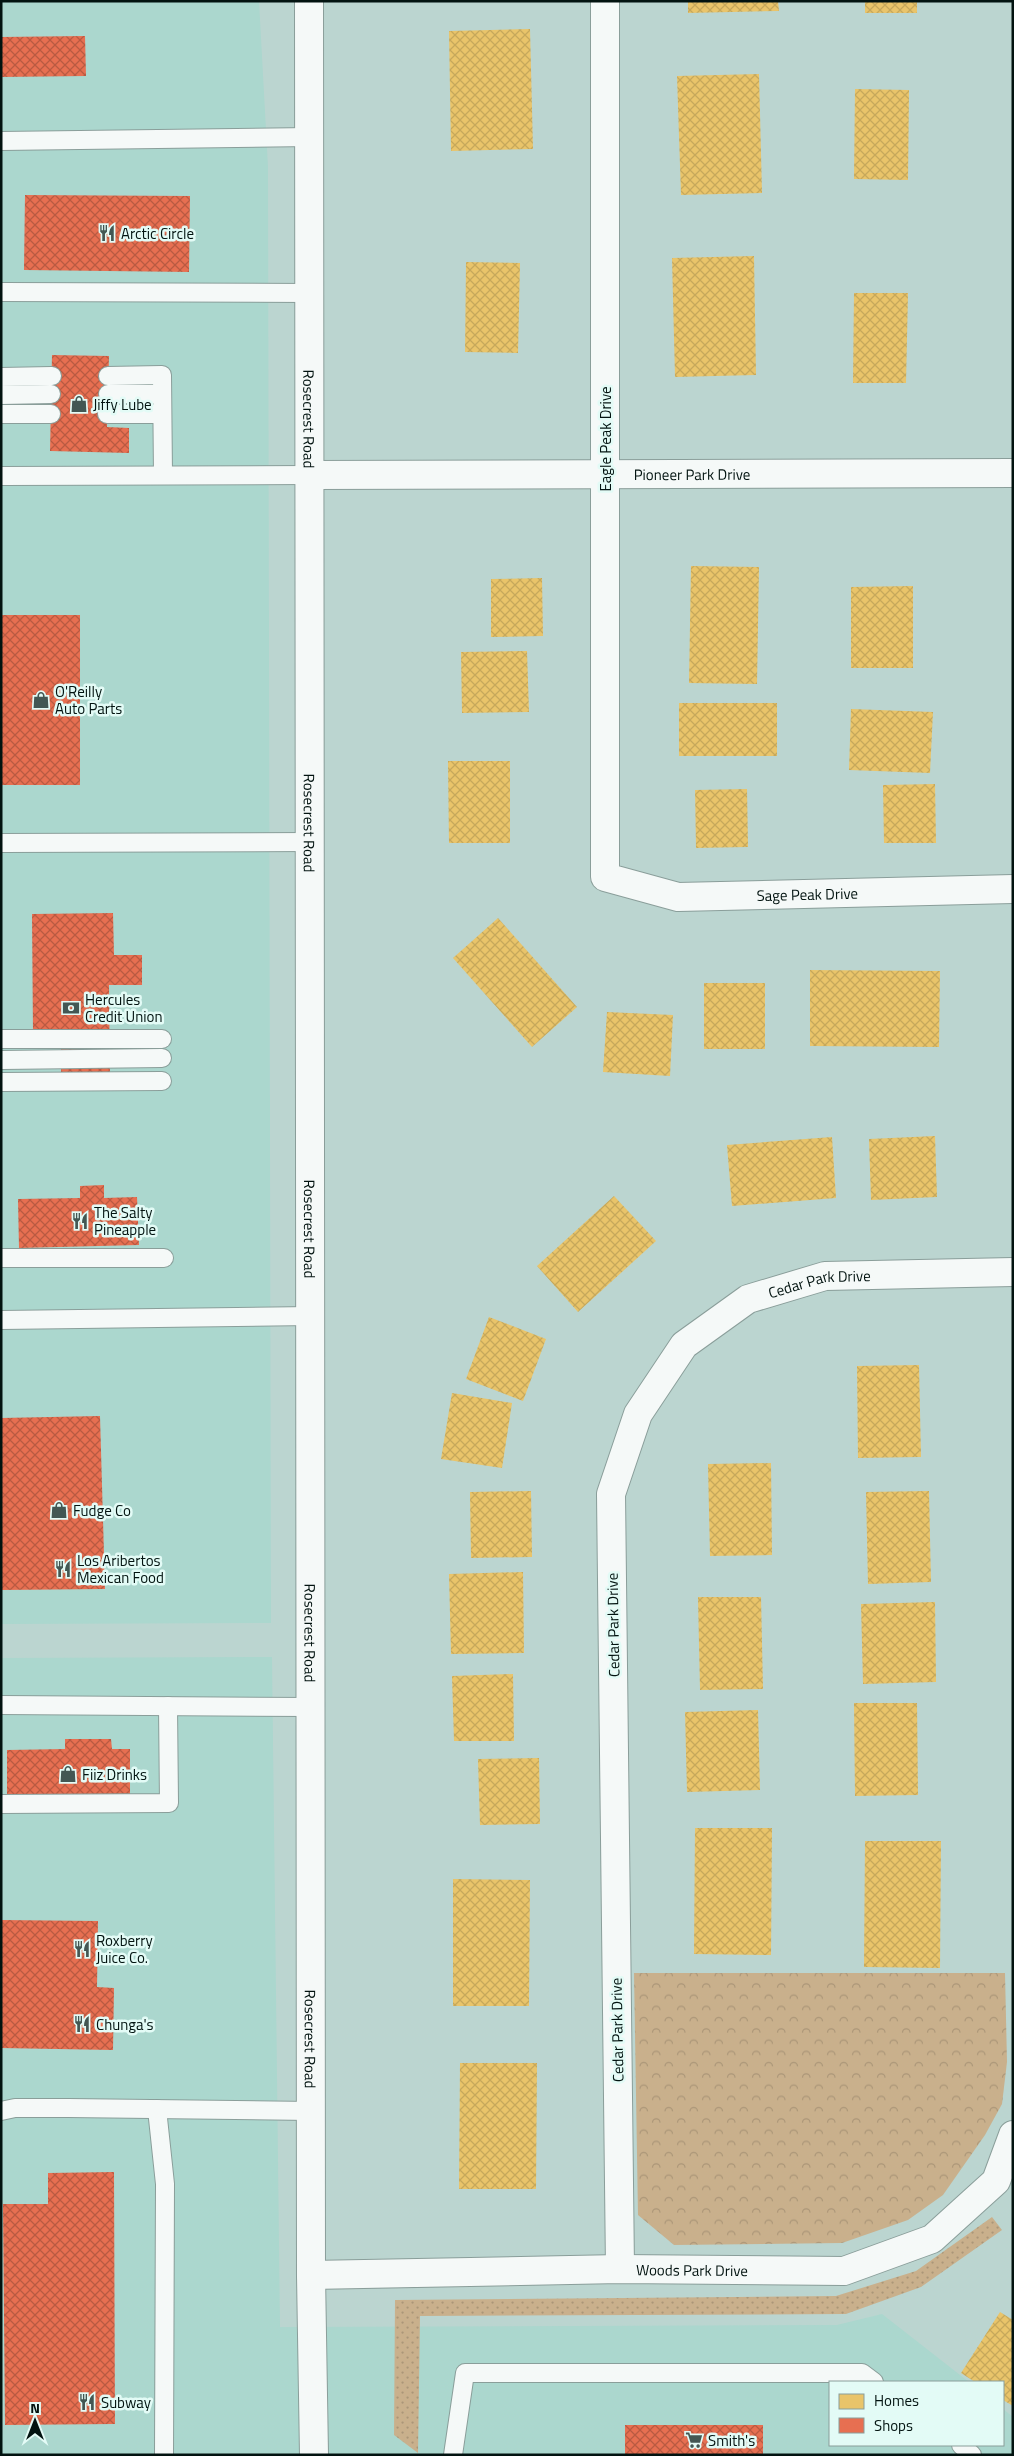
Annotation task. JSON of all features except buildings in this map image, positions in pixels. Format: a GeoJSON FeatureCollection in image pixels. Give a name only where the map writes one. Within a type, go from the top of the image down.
{"type":"FeatureCollection","features":[{"type":"Feature","properties":{"kind":"street","name":"Rosecrest Road"},"geometry":{"type":"LineString","coordinates":[[309,1],[311,475],[311,2275],[314,2455]]}},
{"type":"Feature","properties":{"kind":"street","name":"Eagle Peak Drive"},"geometry":{"type":"LineString","coordinates":[[605,1],[605,877]]}},
{"type":"Feature","properties":{"kind":"street","name":"Pioneer Park Drive"},"geometry":{"type":"LineString","coordinates":[[311,475],[1013,473]]}},
{"type":"Feature","properties":{"kind":"street","name":"Sage Peak Drive"},"geometry":{"type":"LineString","coordinates":[[605,877],[678,897],[1013,889]]}},
{"type":"Feature","properties":{"kind":"street","name":"Cedar Park Drive"},"geometry":{"type":"LineString","coordinates":[[620,2270],[612,1494],[638,1414],[684,1345],[748,1299],[825,1276],[1013,1272]]}},
{"type":"Feature","properties":{"kind":"street","name":"Woods Park Drive"},"geometry":{"type":"LineString","coordinates":[[311,2275],[620,2270],[844,2271],[932,2239],[1004,2187],[1013,2135]]}},
{"type":"Feature","properties":{"kind":"lane"},"geometry":{"type":"LineString","coordinates":[[1,141],[310,138]]}},
{"type":"Feature","properties":{"kind":"lane"},"geometry":{"type":"LineString","coordinates":[[1,292],[310,293]]}},
{"type":"Feature","properties":{"kind":"lane"},"geometry":{"type":"LineString","coordinates":[[108,376],[162,375],[163,475]]}},
{"type":"Feature","properties":{"kind":"lane"},"geometry":{"type":"LineString","coordinates":[[1,377],[52,376]]}},
{"type":"Feature","properties":{"kind":"lane"},"geometry":{"type":"LineString","coordinates":[[1,395],[51,394]]}},
{"type":"Feature","properties":{"kind":"lane"},"geometry":{"type":"LineString","coordinates":[[108,394],[162,394]]}},
{"type":"Feature","properties":{"kind":"lane"},"geometry":{"type":"LineString","coordinates":[[1,414],[51,414]]}},
{"type":"Feature","properties":{"kind":"lane"},"geometry":{"type":"LineString","coordinates":[[107,414],[162,414]]}},
{"type":"Feature","properties":{"kind":"lane"},"geometry":{"type":"LineString","coordinates":[[1,476],[311,475]]}},
{"type":"Feature","properties":{"kind":"lane"},"geometry":{"type":"LineString","coordinates":[[1,843],[311,842]]}},
{"type":"Feature","properties":{"kind":"lane"},"geometry":{"type":"LineString","coordinates":[[2,1039],[162,1039]]}},
{"type":"Feature","properties":{"kind":"lane"},"geometry":{"type":"LineString","coordinates":[[2,1060],[162,1058]]}},
{"type":"Feature","properties":{"kind":"lane"},"geometry":{"type":"LineString","coordinates":[[2,1082],[162,1081]]}},
{"type":"Feature","properties":{"kind":"lane"},"geometry":{"type":"LineString","coordinates":[[1,1258],[164,1258]]}},
{"type":"Feature","properties":{"kind":"lane"},"geometry":{"type":"LineString","coordinates":[[1,1320],[311,1316]]}},
{"type":"Feature","properties":{"kind":"lane"},"geometry":{"type":"LineString","coordinates":[[1,1705],[311,1707]]}},
{"type":"Feature","properties":{"kind":"lane"},"geometry":{"type":"LineString","coordinates":[[1,1804],[168,1803],[168,1706]]}},
{"type":"Feature","properties":{"kind":"lane"},"geometry":{"type":"LineString","coordinates":[[1,2111],[15,2108],[311,2111]]}},
{"type":"Feature","properties":{"kind":"lane"},"geometry":{"type":"LineString","coordinates":[[157,2109],[165,2184],[164,2455]]}},
{"type":"Feature","properties":{"kind":"lane"},"geometry":{"type":"LineString","coordinates":[[453,2455],[465,2373],[862,2373],[873,2381]]}},
{"type":"Feature","properties":{"kind":"lane"},"geometry":{"type":"LineString","coordinates":[[962,2446],[972,2455]]}},
{"type":"Feature","properties":{"kind":"shaded area"},"geometry":{"type":"Polygon","coordinates":[[[1,1],[259,1],[268,167],[271,1623],[1,1624],[1,1]]]}},
{"type":"Feature","properties":{"kind":"shaded area"},"geometry":{"type":"Polygon","coordinates":[[[272,1657],[280,2327],[837,2325],[882,2314],[968,2381],[829,2381],[829,2446],[1004,2446],[1004,2410],[1013,2417],[1013,2455],[1,2455],[1,1658],[272,1657]]]}},
{"type":"Feature","properties":{"kind":"green space"},"geometry":{"type":"Polygon","coordinates":[[[634,1973],[1005,1973],[1007,2062],[1002,2104],[985,2135],[943,2195],[908,2220],[842,2243],[674,2245],[638,2215],[634,1973]]]}},
{"type":"Feature","properties":{"kind":"green space"},"geometry":{"type":"Polygon","coordinates":[[[992,2217],[1002,2230],[921,2287],[846,2314],[420,2316],[418,2453],[394,2435],[395,2300],[836,2296],[916,2271],[992,2217]]]}},
{"type":"Feature","properties":{"kind":"place","name":"Arctic Circle"},"geometry":{"type":"Point","coordinates":[107,233]}},
{"type":"Feature","properties":{"kind":"place","name":"Jiffy Lube"},"geometry":{"type":"Point","coordinates":[79,404]}},
{"type":"Feature","properties":{"kind":"place","name":"O'Reilly Auto Parts"},"geometry":{"type":"Point","coordinates":[41,700]}},
{"type":"Feature","properties":{"kind":"place","name":"Hercules Credit Union"},"geometry":{"type":"Point","coordinates":[71,1008]}},
{"type":"Feature","properties":{"kind":"place","name":"The Salty Pineapple"},"geometry":{"type":"Point","coordinates":[80,1221]}},
{"type":"Feature","properties":{"kind":"place","name":"Fudge Co"},"geometry":{"type":"Point","coordinates":[59,1510]}},
{"type":"Feature","properties":{"kind":"place","name":"Los Aribertos Mexican Food"},"geometry":{"type":"Point","coordinates":[63,1569]}},
{"type":"Feature","properties":{"kind":"place","name":"Fiiz Drinks"},"geometry":{"type":"Point","coordinates":[68,1774]}},
{"type":"Feature","properties":{"kind":"place","name":"Roxberry Juice Co."},"geometry":{"type":"Point","coordinates":[82,1949]}},
{"type":"Feature","properties":{"kind":"place","name":"Chunga's"},"geometry":{"type":"Point","coordinates":[82,2024]}},
{"type":"Feature","properties":{"kind":"place","name":"Subway"},"geometry":{"type":"Point","coordinates":[87,2402]}},
{"type":"Feature","properties":{"kind":"place","name":"Smith's"},"geometry":{"type":"Point","coordinates":[694,2440]}}]}
